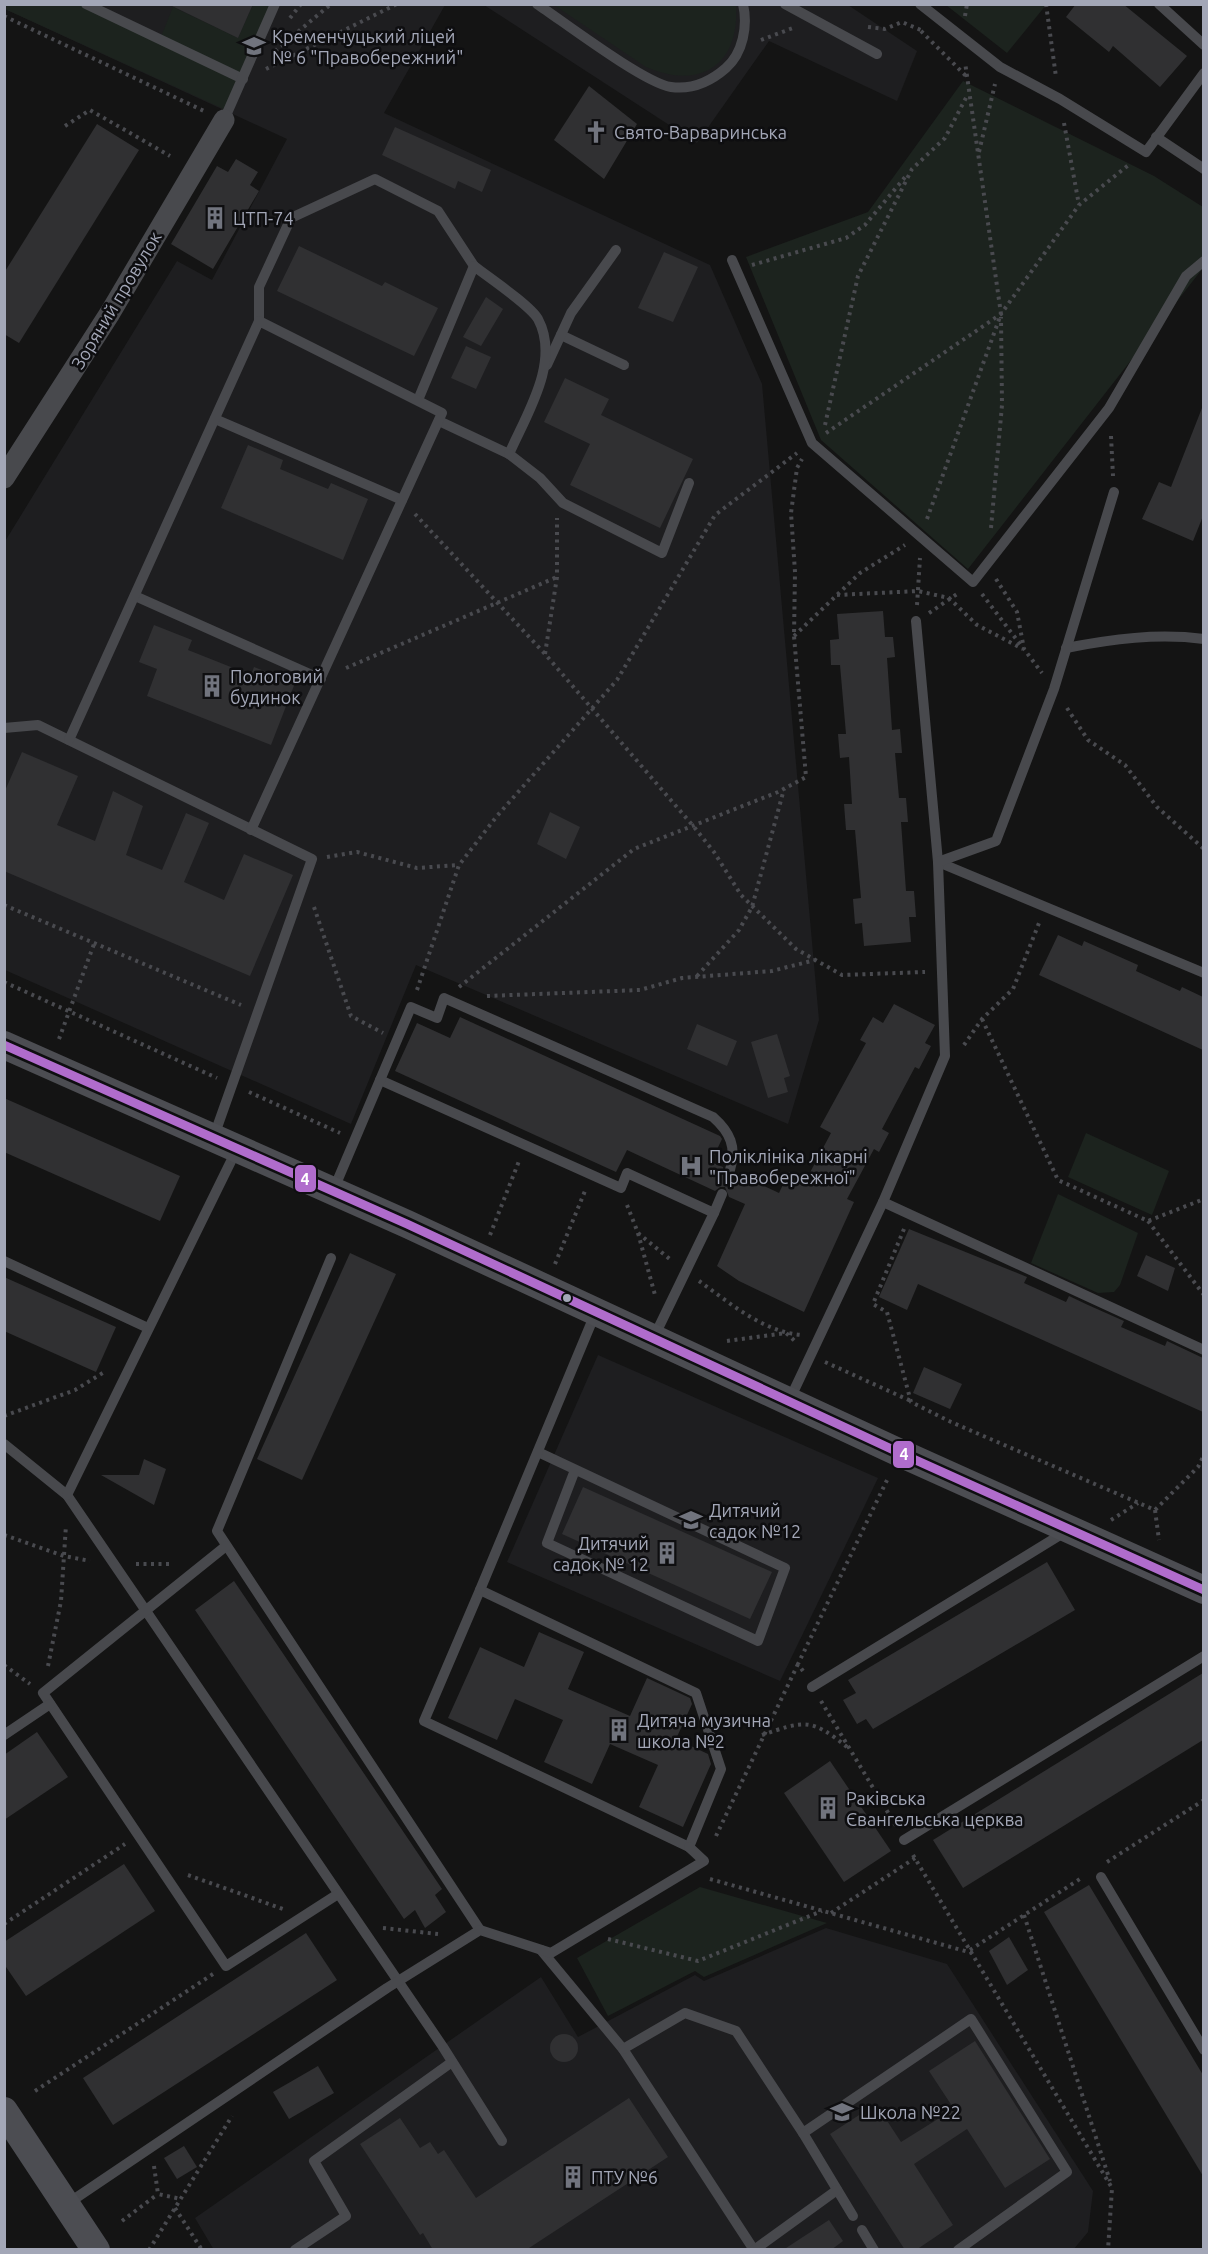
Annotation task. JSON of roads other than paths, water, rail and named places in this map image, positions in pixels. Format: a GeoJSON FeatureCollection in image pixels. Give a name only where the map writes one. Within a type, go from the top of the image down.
{"type":"FeatureCollection","features":[{"type":"Feature","properties":{"kind":"street","name":"Зоряний провулок"},"geometry":{"type":"LineString","coordinates":[[4,478],[110,313],[224,120]]}},
{"type":"Feature","properties":{"kind":"street"},"geometry":{"type":"LineString","coordinates":[[4,1045],[333,1191],[596,1312],[657,1330],[789,1401],[1203,1590]]}},
{"type":"Feature","properties":{"kind":"street"},"geometry":{"type":"LineString","coordinates":[[4,2111],[96,2250]]}},
{"type":"Feature","properties":{"kind":"lane"},"geometry":{"type":"LineString","coordinates":[[86,4],[243,79]]}},
{"type":"Feature","properties":{"kind":"lane"},"geometry":{"type":"LineString","coordinates":[[224,120],[275,4]]}},
{"type":"Feature","properties":{"kind":"lane"},"geometry":{"type":"LineString","coordinates":[[537,4],[653,81],[683,88],[716,77],[730,64],[740,48],[745,31],[743,4]]}},
{"type":"Feature","properties":{"kind":"lane"},"geometry":{"type":"LineString","coordinates":[[785,4],[878,54]]}},
{"type":"Feature","properties":{"kind":"lane"},"geometry":{"type":"LineString","coordinates":[[920,4],[962,40],[1000,67],[1060,99],[1146,152],[1203,73]]}},
{"type":"Feature","properties":{"kind":"lane"},"geometry":{"type":"LineString","coordinates":[[1159,4],[1203,45]]}},
{"type":"Feature","properties":{"kind":"lane"},"geometry":{"type":"LineString","coordinates":[[1156,137],[1203,169]]}},
{"type":"Feature","properties":{"kind":"lane"},"geometry":{"type":"LineString","coordinates":[[69,740],[260,321],[260,287],[291,218],[375,179],[438,211],[474,266],[537,318],[545,346],[544,371]]}},
{"type":"Feature","properties":{"kind":"lane"},"geometry":{"type":"LineString","coordinates":[[509,454],[544,371],[572,313],[616,250]]}},
{"type":"Feature","properties":{"kind":"lane"},"geometry":{"type":"LineString","coordinates":[[734,265],[812,443],[973,582],[988,566],[1109,408],[1186,276],[1203,261]]}},
{"type":"Feature","properties":{"kind":"lane"},"geometry":{"type":"LineString","coordinates":[[418,400],[474,266]]}},
{"type":"Feature","properties":{"kind":"lane"},"geometry":{"type":"LineString","coordinates":[[252,830],[442,413],[260,321]]}},
{"type":"Feature","properties":{"kind":"lane"},"geometry":{"type":"LineString","coordinates":[[561,335],[624,365]]}},
{"type":"Feature","properties":{"kind":"lane"},"geometry":{"type":"LineString","coordinates":[[215,419],[402,500]]}},
{"type":"Feature","properties":{"kind":"lane"},"geometry":{"type":"LineString","coordinates":[[438,421],[509,454],[540,478],[563,503],[662,553],[689,483]]}},
{"type":"Feature","properties":{"kind":"lane"},"geometry":{"type":"LineString","coordinates":[[938,862],[996,841],[1054,689],[1114,492]]}},
{"type":"Feature","properties":{"kind":"lane"},"geometry":{"type":"LineString","coordinates":[[135,596],[321,678]]}},
{"type":"Feature","properties":{"kind":"lane"},"geometry":{"type":"LineString","coordinates":[[789,1401],[883,1202],[945,1056],[938,862],[916,621]]}},
{"type":"Feature","properties":{"kind":"lane"},"geometry":{"type":"LineString","coordinates":[[1066,648],[1114,638],[1178,636],[1203,639]]}},
{"type":"Feature","properties":{"kind":"lane"},"geometry":{"type":"LineString","coordinates":[[4,728],[38,725],[312,859],[232,1084],[225,1144],[148,1328],[67,1495]]}},
{"type":"Feature","properties":{"kind":"lane"},"geometry":{"type":"LineString","coordinates":[[938,862],[1203,973]]}},
{"type":"Feature","properties":{"kind":"lane"},"geometry":{"type":"LineString","coordinates":[[333,1191],[411,1007],[437,1018],[444,998],[713,1117],[724,1127],[732,1142],[734,1157],[730,1170]]}},
{"type":"Feature","properties":{"kind":"lane"},"geometry":{"type":"LineString","coordinates":[[380,1080],[621,1188],[627,1173],[714,1214]]}},
{"type":"Feature","properties":{"kind":"lane"},"geometry":{"type":"LineString","coordinates":[[657,1330],[722,1194]]}},
{"type":"Feature","properties":{"kind":"lane"},"geometry":{"type":"LineString","coordinates":[[883,1202],[1203,1350]]}},
{"type":"Feature","properties":{"kind":"lane"},"geometry":{"type":"LineString","coordinates":[[332,1258],[217,1531],[480,1930],[551,1953],[704,1862],[689,1847],[424,1721],[596,1312]]}},
{"type":"Feature","properties":{"kind":"lane"},"geometry":{"type":"LineString","coordinates":[[4,1261],[148,1328]]}},
{"type":"Feature","properties":{"kind":"lane"},"geometry":{"type":"LineString","coordinates":[[4,1444],[67,1495],[452,2062],[502,2141]]}},
{"type":"Feature","properties":{"kind":"lane"},"geometry":{"type":"LineString","coordinates":[[538,1452],[785,1568],[758,1641],[547,1543],[575,1470]]}},
{"type":"Feature","properties":{"kind":"lane"},"geometry":{"type":"LineString","coordinates":[[812,1687],[1069,1529]]}},
{"type":"Feature","properties":{"kind":"lane"},"geometry":{"type":"LineString","coordinates":[[226,1546],[43,1693],[226,1966],[338,1894]]}},
{"type":"Feature","properties":{"kind":"lane"},"geometry":{"type":"LineString","coordinates":[[480,1590],[696,1693],[721,1769],[689,1847]]}},
{"type":"Feature","properties":{"kind":"lane"},"geometry":{"type":"LineString","coordinates":[[904,1840],[1203,1656]]}},
{"type":"Feature","properties":{"kind":"lane"},"geometry":{"type":"LineString","coordinates":[[4,1735],[50,1704]]}},
{"type":"Feature","properties":{"kind":"lane"},"geometry":{"type":"LineString","coordinates":[[1101,1877],[1203,2050]]}},
{"type":"Feature","properties":{"kind":"lane"},"geometry":{"type":"LineString","coordinates":[[66,2204],[397,1982],[480,1930]]}},
{"type":"Feature","properties":{"kind":"lane"},"geometry":{"type":"LineString","coordinates":[[541,1950],[623,2049],[754,2250],[837,2190]]}},
{"type":"Feature","properties":{"kind":"lane"},"geometry":{"type":"LineString","coordinates":[[623,2049],[685,2013],[736,2031],[803,2133],[853,2216]]}},
{"type":"Feature","properties":{"kind":"lane"},"geometry":{"type":"LineString","coordinates":[[803,2133],[970,2019],[1067,2172],[958,2250]]}},
{"type":"Feature","properties":{"kind":"lane"},"geometry":{"type":"LineString","coordinates":[[301,2248],[346,2216],[314,2161],[452,2062]]}},
{"type":"Feature","properties":{"kind":"lane"},"geometry":{"type":"LineString","coordinates":[[861,2230],[874,2250]]}},
{"type":"Feature","properties":{"kind":"place","name":"Кременчуцький ліцей № 6 \"Правобережний\""},"geometry":{"type":"Point","coordinates":[254,46]}},
{"type":"Feature","properties":{"kind":"place","name":"Свято-Варваринська"},"geometry":{"type":"Point","coordinates":[596,132]}},
{"type":"Feature","properties":{"kind":"place","name":"ЦТП-74"},"geometry":{"type":"Point","coordinates":[215,218]}},
{"type":"Feature","properties":{"kind":"place","name":"Пологовий будинок"},"geometry":{"type":"Point","coordinates":[212,686]}},
{"type":"Feature","properties":{"kind":"place","name":"Поліклініка лікарні \"Правобережної\""},"geometry":{"type":"Point","coordinates":[691,1166]}},
{"type":"Feature","properties":{"kind":"place","name":"Дитячий садок №12"},"geometry":{"type":"Point","coordinates":[691,1520]}},
{"type":"Feature","properties":{"kind":"place","name":"Дитячий садок № 12"},"geometry":{"type":"Point","coordinates":[667,1553]}},
{"type":"Feature","properties":{"kind":"place","name":"Дитяча музична школа №2"},"geometry":{"type":"Point","coordinates":[619,1730]}},
{"type":"Feature","properties":{"kind":"place","name":"Раківська Євангельська церква"},"geometry":{"type":"Point","coordinates":[828,1808]}},
{"type":"Feature","properties":{"kind":"place","name":"Школа №22"},"geometry":{"type":"Point","coordinates":[842,2112]}},
{"type":"Feature","properties":{"kind":"place","name":"ПТУ №6"},"geometry":{"type":"Point","coordinates":[573,2177]}}]}
